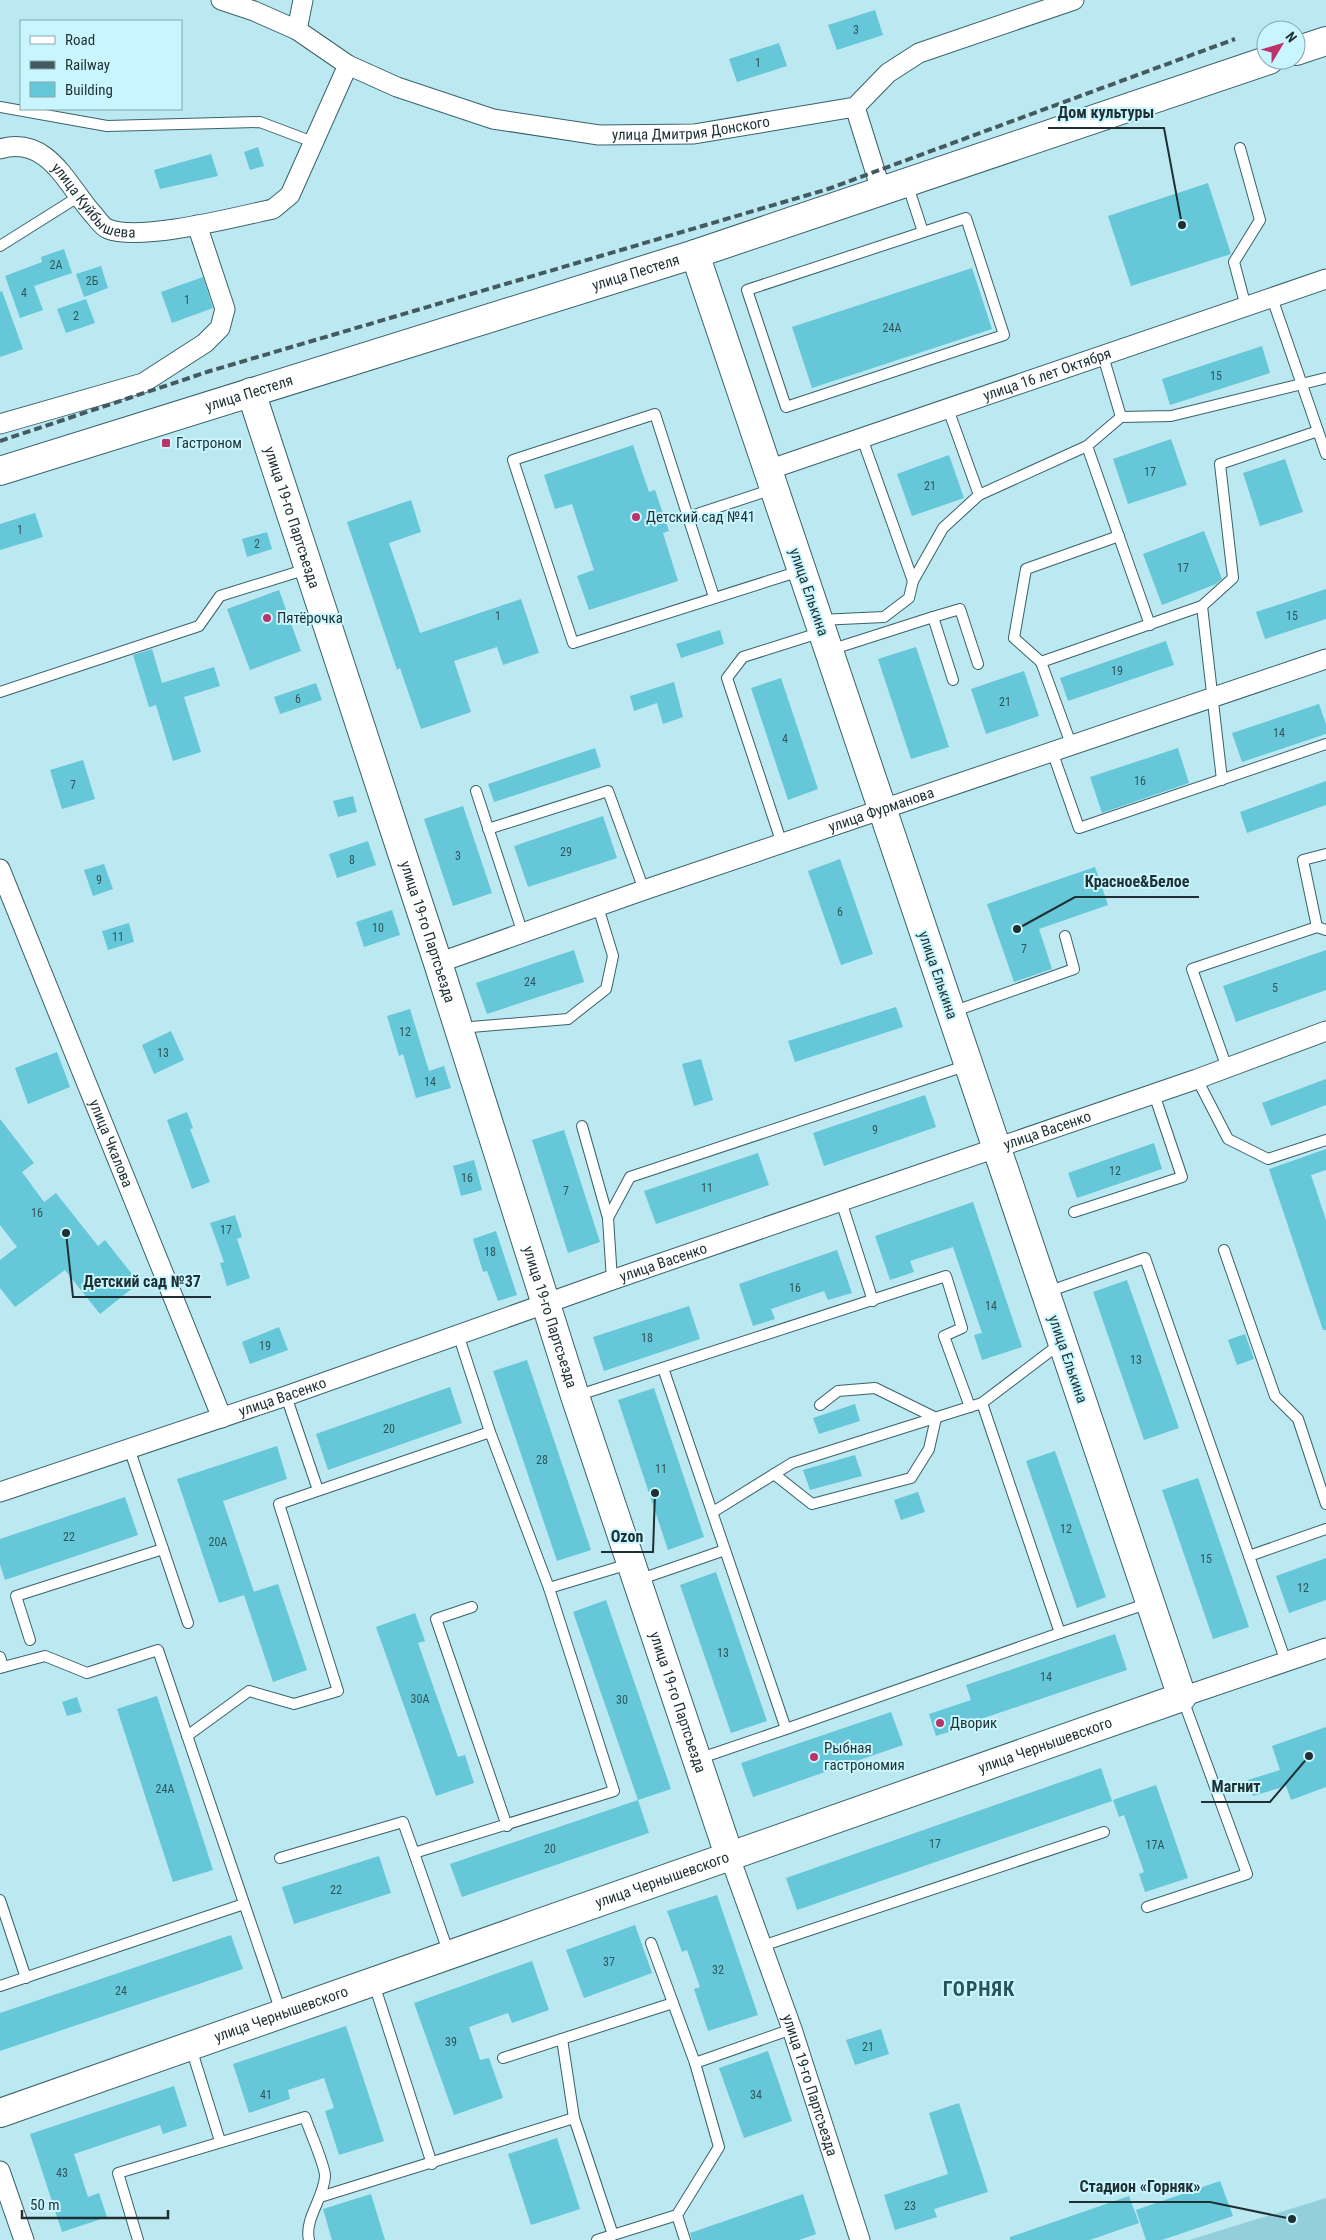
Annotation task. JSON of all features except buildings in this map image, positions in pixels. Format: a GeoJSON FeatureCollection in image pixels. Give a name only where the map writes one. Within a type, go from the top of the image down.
{"type":"FeatureCollection","features":[{"type":"Feature","properties":{"kind":"street","name":"улица Дмитрия Донского"},"geometry":{"type":"LineString","coordinates":[[221,0],[254,11],[297,30],[348,65],[397,87],[493,119],[599,135],[694,134],[855,107]]}},
{"type":"Feature","properties":{"kind":"street"},"geometry":{"type":"LineString","coordinates":[[297,30],[303,0]]}},
{"type":"Feature","properties":{"kind":"street"},"geometry":{"type":"LineString","coordinates":[[881,190],[855,107],[888,73],[920,53],[1074,0]]}},
{"type":"Feature","properties":{"kind":"street"},"geometry":{"type":"LineString","coordinates":[[1306,48],[1326,41]]}},
{"type":"Feature","properties":{"kind":"street","name":"улица Пестеля"},"geometry":{"type":"LineString","coordinates":[[0,471],[695,254],[1256,64]]}},
{"type":"Feature","properties":{"kind":"street","name":"улица Куйбышева"},"geometry":{"type":"LineString","coordinates":[[0,149],[10,146],[34,149],[54,162],[78,197],[106,229],[134,234],[197,225],[273,209],[290,195],[348,65]]}},
{"type":"Feature","properties":{"kind":"street"},"geometry":{"type":"LineString","coordinates":[[0,424],[143,383],[205,343],[220,328],[225,309],[197,225]]}},
{"type":"Feature","properties":{"kind":"street","name":"улица Елькина"},"geometry":{"type":"LineString","coordinates":[[695,254],[1182,1697]]}},
{"type":"Feature","properties":{"kind":"street","name":"улица 16 лет Октября"},"geometry":{"type":"LineString","coordinates":[[771,480],[862,438],[1326,279]]}},
{"type":"Feature","properties":{"kind":"street","name":"улица 19-го Партсъезда"},"geometry":{"type":"LineString","coordinates":[[251,392],[438,963],[576,1396],[729,1855],[792,2029],[860,2240]]}},
{"type":"Feature","properties":{"kind":"street","name":"улица Фурманова"},"geometry":{"type":"LineString","coordinates":[[438,963],[644,890],[1326,659]]}},
{"type":"Feature","properties":{"kind":"street","name":"улица Чкалова"},"geometry":{"type":"LineString","coordinates":[[0,869],[222,1418]]}},
{"type":"Feature","properties":{"kind":"street","name":"улица Васенко"},"geometry":{"type":"LineString","coordinates":[[0,1492],[286,1396],[612,1280],[1197,1079],[1326,1031]]}},
{"type":"Feature","properties":{"kind":"street","name":"улица Чернышевского"},"geometry":{"type":"LineString","coordinates":[[0,2113],[372,1980],[1326,1648]]}},
{"type":"Feature","properties":{"kind":"street"},"geometry":{"type":"LineString","coordinates":[[0,2171],[24,2240]]}},
{"type":"Feature","properties":{"kind":"lane"},"geometry":{"type":"LineString","coordinates":[[0,107],[107,126],[260,122],[313,142]]}},
{"type":"Feature","properties":{"kind":"lane"},"geometry":{"type":"LineString","coordinates":[[1240,148],[1260,220],[1234,262],[1246,307]]}},
{"type":"Feature","properties":{"kind":"lane"},"geometry":{"type":"LineString","coordinates":[[907,182],[923,232]]}},
{"type":"Feature","properties":{"kind":"lane"},"geometry":{"type":"LineString","coordinates":[[0,246],[78,197]]}},
{"type":"Feature","properties":{"kind":"lane"},"geometry":{"type":"LineString","coordinates":[[966,218],[1004,335],[786,407],[747,290],[923,232],[966,218]]}},
{"type":"Feature","properties":{"kind":"lane"},"geometry":{"type":"LineString","coordinates":[[1272,298],[1304,385],[1326,454]]}},
{"type":"Feature","properties":{"kind":"lane"},"geometry":{"type":"LineString","coordinates":[[1103,356],[1121,417]]}},
{"type":"Feature","properties":{"kind":"lane"},"geometry":{"type":"LineString","coordinates":[[782,844],[727,678],[743,657],[884,616],[909,598],[913,581],[943,528],[979,495],[1087,446],[1121,417],[1171,416],[1304,385],[1326,378]]}},
{"type":"Feature","properties":{"kind":"lane"},"geometry":{"type":"LineString","coordinates":[[948,409],[979,495]]}},
{"type":"Feature","properties":{"kind":"lane"},"geometry":{"type":"LineString","coordinates":[[714,598],[655,414],[513,460],[573,643],[802,570]]}},
{"type":"Feature","properties":{"kind":"lane"},"geometry":{"type":"LineString","coordinates":[[1041,662],[1202,606],[1233,578],[1220,464],[1318,431]]}},
{"type":"Feature","properties":{"kind":"lane"},"geometry":{"type":"LineString","coordinates":[[862,438],[913,581]]}},
{"type":"Feature","properties":{"kind":"lane"},"geometry":{"type":"LineString","coordinates":[[1087,446],[1150,625]]}},
{"type":"Feature","properties":{"kind":"lane"},"geometry":{"type":"LineString","coordinates":[[688,517],[771,480]]}},
{"type":"Feature","properties":{"kind":"lane"},"geometry":{"type":"LineString","coordinates":[[1071,744],[1041,662],[1014,638],[1026,569],[1118,536]]}},
{"type":"Feature","properties":{"kind":"lane"},"geometry":{"type":"LineString","coordinates":[[0,692],[199,626],[220,596],[308,569]]}},
{"type":"Feature","properties":{"kind":"lane"},"geometry":{"type":"LineString","coordinates":[[1202,606],[1214,696],[1222,780]]}},
{"type":"Feature","properties":{"kind":"lane"},"geometry":{"type":"LineString","coordinates":[[823,634],[933,617],[960,609],[978,664]]}},
{"type":"Feature","properties":{"kind":"lane"},"geometry":{"type":"LineString","coordinates":[[933,617],[953,680]]}},
{"type":"Feature","properties":{"kind":"lane"},"geometry":{"type":"LineString","coordinates":[[1052,751],[1079,828],[1326,744]]}},
{"type":"Feature","properties":{"kind":"lane"},"geometry":{"type":"LineString","coordinates":[[476,791],[523,934]]}},
{"type":"Feature","properties":{"kind":"lane"},"geometry":{"type":"LineString","coordinates":[[488,829],[608,791],[644,890]]}},
{"type":"Feature","properties":{"kind":"lane"},"geometry":{"type":"LineString","coordinates":[[1228,1068],[1192,969],[1321,928],[1303,860],[1326,854]]}},
{"type":"Feature","properties":{"kind":"lane"},"geometry":{"type":"LineString","coordinates":[[458,1028],[568,1019],[606,989],[613,956],[598,907]]}},
{"type":"Feature","properties":{"kind":"lane"},"geometry":{"type":"LineString","coordinates":[[951,1013],[1074,969],[1065,936]]}},
{"type":"Feature","properties":{"kind":"lane"},"geometry":{"type":"LineString","coordinates":[[608,1218],[630,1178],[969,1065]]}},
{"type":"Feature","properties":{"kind":"lane"},"geometry":{"type":"LineString","coordinates":[[1197,1079],[1228,1139],[1268,1159],[1326,1140]]}},
{"type":"Feature","properties":{"kind":"lane"},"geometry":{"type":"LineString","coordinates":[[1074,1212],[1182,1177],[1154,1094]]}},
{"type":"Feature","properties":{"kind":"lane"},"geometry":{"type":"LineString","coordinates":[[582,1126],[608,1218],[612,1280]]}},
{"type":"Feature","properties":{"kind":"lane"},"geometry":{"type":"LineString","coordinates":[[841,1201],[873,1301]]}},
{"type":"Feature","properties":{"kind":"lane"},"geometry":{"type":"LineString","coordinates":[[1224,1250],[1275,1396],[1298,1420],[1326,1504]]}},
{"type":"Feature","properties":{"kind":"lane"},"geometry":{"type":"LineString","coordinates":[[1046,1292],[1145,1258],[1286,1662]]}},
{"type":"Feature","properties":{"kind":"lane"},"geometry":{"type":"LineString","coordinates":[[576,1396],[946,1276],[962,1328],[944,1336],[970,1407]]}},
{"type":"Feature","properties":{"kind":"lane"},"geometry":{"type":"LineString","coordinates":[[414,1853],[507,1826],[614,1791],[549,1588],[490,1432],[458,1334]]}},
{"type":"Feature","properties":{"kind":"lane"},"geometry":{"type":"LineString","coordinates":[[713,1512],[792,1463],[982,1403],[1062,1342]]}},
{"type":"Feature","properties":{"kind":"lane"},"geometry":{"type":"LineString","coordinates":[[663,1368],[786,1728]]}},
{"type":"Feature","properties":{"kind":"lane"},"geometry":{"type":"LineString","coordinates":[[820,1404],[838,1392],[874,1388],[936,1418]]}},
{"type":"Feature","properties":{"kind":"lane"},"geometry":{"type":"LineString","coordinates":[[286,1396],[318,1490]]}},
{"type":"Feature","properties":{"kind":"lane"},"geometry":{"type":"LineString","coordinates":[[982,1403],[1060,1633]]}},
{"type":"Feature","properties":{"kind":"lane"},"geometry":{"type":"LineString","coordinates":[[774,1474],[812,1504],[911,1478],[929,1449],[936,1418]]}},
{"type":"Feature","properties":{"kind":"lane"},"geometry":{"type":"LineString","coordinates":[[187,1736],[249,1691],[294,1704],[338,1691],[279,1504],[490,1432]]}},
{"type":"Feature","properties":{"kind":"lane"},"geometry":{"type":"LineString","coordinates":[[129,1448],[188,1623]]}},
{"type":"Feature","properties":{"kind":"lane"},"geometry":{"type":"LineString","coordinates":[[1249,1556],[1326,1529]]}},
{"type":"Feature","properties":{"kind":"lane"},"geometry":{"type":"LineString","coordinates":[[30,1640],[16,1596],[163,1549]]}},
{"type":"Feature","properties":{"kind":"lane"},"geometry":{"type":"LineString","coordinates":[[549,1588],[725,1550]]}},
{"type":"Feature","properties":{"kind":"lane"},"geometry":{"type":"LineString","coordinates":[[697,1759],[1151,1603]]}},
{"type":"Feature","properties":{"kind":"lane"},"geometry":{"type":"LineString","coordinates":[[472,1607],[436,1619],[507,1826]]}},
{"type":"Feature","properties":{"kind":"lane"},"geometry":{"type":"LineString","coordinates":[[0,1657],[2,1668],[45,1656],[87,1673],[158,1650],[281,2012]]}},
{"type":"Feature","properties":{"kind":"lane"},"geometry":{"type":"LineString","coordinates":[[1147,1907],[1247,1874],[1182,1697]]}},
{"type":"Feature","properties":{"kind":"lane"},"geometry":{"type":"LineString","coordinates":[[280,1858],[403,1822],[448,1954]]}},
{"type":"Feature","properties":{"kind":"lane"},"geometry":{"type":"LineString","coordinates":[[762,1946],[1104,1832]]}},
{"type":"Feature","properties":{"kind":"lane"},"geometry":{"type":"LineString","coordinates":[[0,1900],[26,1978]]}},
{"type":"Feature","properties":{"kind":"lane"},"geometry":{"type":"LineString","coordinates":[[0,1986],[244,1904]]}},
{"type":"Feature","properties":{"kind":"lane"},"geometry":{"type":"LineString","coordinates":[[597,2240],[676,2215],[719,2147],[694,2063],[651,1943]]}},
{"type":"Feature","properties":{"kind":"lane"},"geometry":{"type":"LineString","coordinates":[[372,1980],[432,2164]]}},
{"type":"Feature","properties":{"kind":"lane"},"geometry":{"type":"LineString","coordinates":[[503,2058],[673,2003]]}},
{"type":"Feature","properties":{"kind":"lane"},"geometry":{"type":"LineString","coordinates":[[694,2063],[792,2029]]}},
{"type":"Feature","properties":{"kind":"lane"},"geometry":{"type":"LineString","coordinates":[[562,2039],[574,2118],[613,2235]]}},
{"type":"Feature","properties":{"kind":"lane"},"geometry":{"type":"LineString","coordinates":[[190,2045],[220,2141]]}},
{"type":"Feature","properties":{"kind":"lane"},"geometry":{"type":"LineString","coordinates":[[138,2240],[118,2173],[305,2117],[325,2175],[320,2197],[307,2231],[309,2240]]}},
{"type":"Feature","properties":{"kind":"lane"},"geometry":{"type":"LineString","coordinates":[[320,2197],[432,2164],[574,2118]]}},
{"type":"Feature","properties":{"kind":"lane"},"geometry":{"type":"LineString","coordinates":[[676,2215],[685,2240]]}},
{"type":"Feature","properties":{"kind":"shaded area"},"geometry":{"type":"Polygon","coordinates":[[[1326,2198],[1326,2240],[1189,2240],[1326,2198]]]}},
{"type":"Feature","properties":{"kind":"railway"},"geometry":{"type":"LineString","coordinates":[[0,441],[210,371],[828,189],[1235,39]]}},
{"type":"Feature","properties":{"kind":"place","name":"Дом культуры"},"geometry":{"type":"Point","coordinates":[1182,225]}},
{"type":"Feature","properties":{"kind":"place","name":"Гастроном"},"geometry":{"type":"Point","coordinates":[166,443]}},
{"type":"Feature","properties":{"kind":"place","name":"Детский сад №41"},"geometry":{"type":"Point","coordinates":[636,517]}},
{"type":"Feature","properties":{"kind":"place","name":"Пятёрочка"},"geometry":{"type":"Point","coordinates":[267,618]}},
{"type":"Feature","properties":{"kind":"place","name":"Красное&Белое"},"geometry":{"type":"Point","coordinates":[1017,929]}},
{"type":"Feature","properties":{"kind":"place","name":"Детский сад №37"},"geometry":{"type":"Point","coordinates":[66,1233]}},
{"type":"Feature","properties":{"kind":"place","name":"Ozon"},"geometry":{"type":"Point","coordinates":[655,1493]}},
{"type":"Feature","properties":{"kind":"place","name":"Дворик"},"geometry":{"type":"Point","coordinates":[940,1723]}},
{"type":"Feature","properties":{"kind":"place","name":"Магнит"},"geometry":{"type":"Point","coordinates":[1309,1756]}},
{"type":"Feature","properties":{"kind":"place","name":"Рыбная гастрономия"},"geometry":{"type":"Point","coordinates":[814,1757]}},
{"type":"Feature","properties":{"kind":"place","name":"Стадион «Горняк»"},"geometry":{"type":"Point","coordinates":[1292,2219]}},
{"type":"Feature","properties":{"kind":"district","name":"ГОРНЯК"},"geometry":{"type":"Point","coordinates":[979,1989]}}]}
